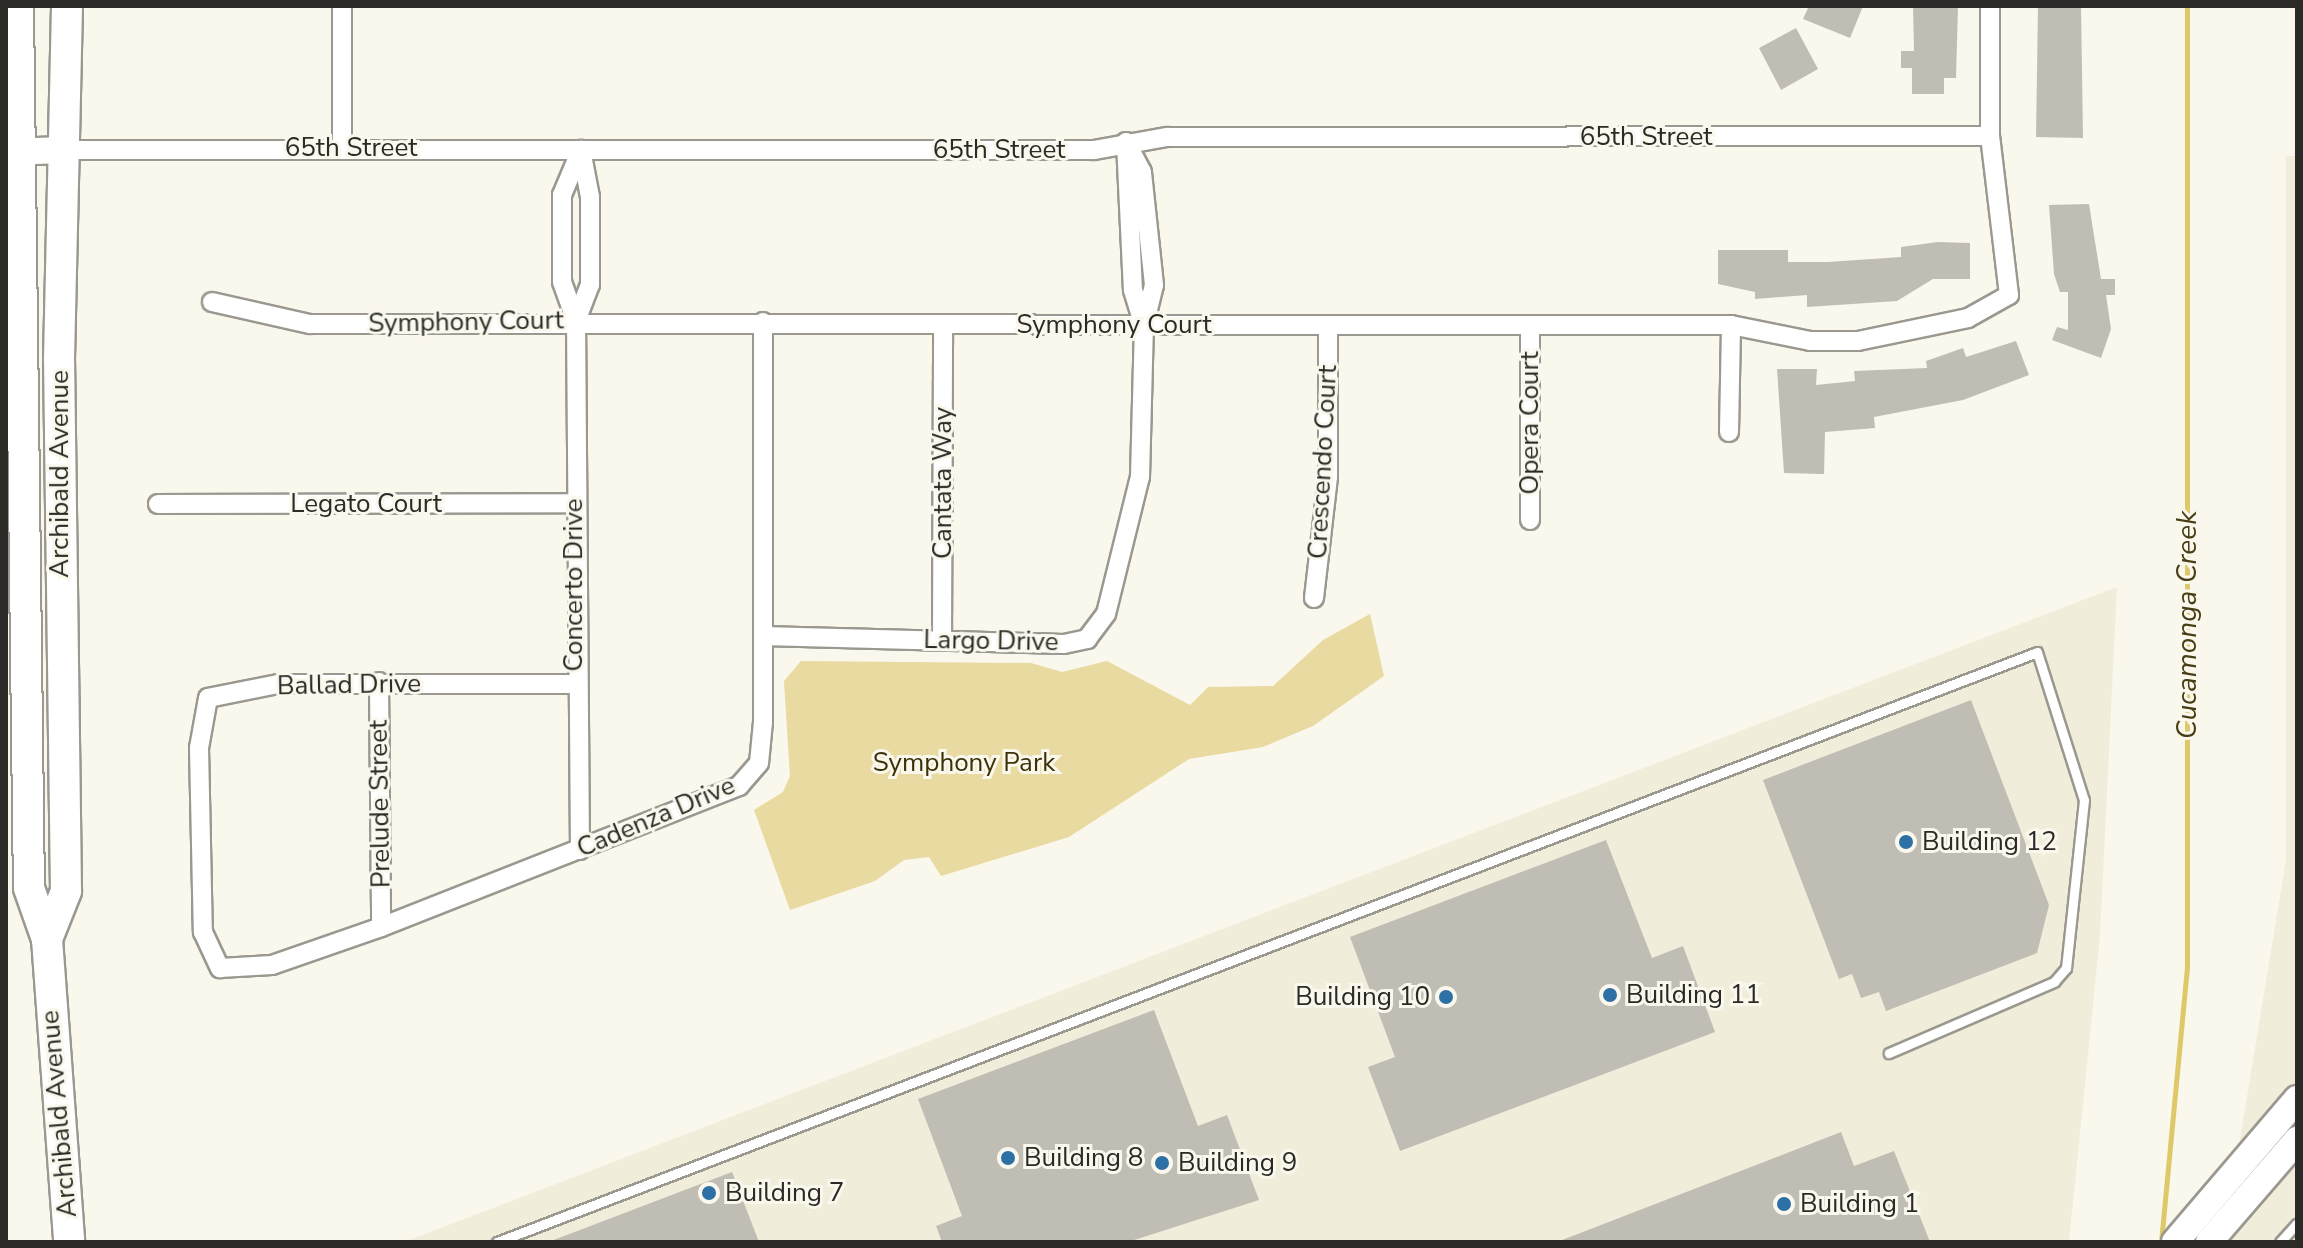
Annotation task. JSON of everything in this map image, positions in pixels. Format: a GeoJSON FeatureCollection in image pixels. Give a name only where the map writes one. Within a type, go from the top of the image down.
{"type":"FeatureCollection","features":[{"type":"Feature","properties":{"kind":"main road","name":"Archibald Avenue"},"geometry":{"type":"LineString","coordinates":[[18,6],[12,152],[29,888],[47,939],[69,1242]]}},
{"type":"Feature","properties":{"kind":"main road","name":"Archibald Avenue"},"geometry":{"type":"LineString","coordinates":[[47,939],[66,891],[59,359],[67,150],[67,6]]}},
{"type":"Feature","properties":{"kind":"main road","name":"65th Street"},"geometry":{"type":"LineString","coordinates":[[12,152],[67,150]]}},
{"type":"Feature","properties":{"kind":"main road"},"geometry":{"type":"LineString","coordinates":[[2175,1242],[2297,1099]]}},
{"type":"Feature","properties":{"kind":"main road"},"geometry":{"type":"LineString","coordinates":[[2209,1242],[2297,1140]]}},
{"type":"Feature","properties":{"kind":"street"},"geometry":{"type":"LineString","coordinates":[[342,6],[342,148]]}},
{"type":"Feature","properties":{"kind":"street"},"geometry":{"type":"LineString","coordinates":[[1990,6],[1990,136]]}},
{"type":"Feature","properties":{"kind":"street","name":"65th Street"},"geometry":{"type":"LineString","coordinates":[[67,150],[1094,150],[1126,142],[1990,136]]}},
{"type":"Feature","properties":{"kind":"street","name":"Symphony Court"},"geometry":{"type":"LineString","coordinates":[[212,302],[310,324],[576,321],[1144,326],[1731,325],[1810,341],[1858,341],[1968,318],[2009,295],[1990,136]]}},
{"type":"Feature","properties":{"kind":"street","name":"Largo Drive"},"geometry":{"type":"LineString","coordinates":[[763,636],[1064,644],[1087,639],[1106,614],[1140,477],[1144,326],[1133,290],[1126,142]]}},
{"type":"Feature","properties":{"kind":"street","name":"Concerto Drive"},"geometry":{"type":"LineString","coordinates":[[576,321],[590,285],[590,197],[581,150]]}},
{"type":"Feature","properties":{"kind":"street","name":"Concerto Drive"},"geometry":{"type":"LineString","coordinates":[[580,850],[574,684],[576,321],[562,282],[562,195],[581,150]]}},
{"type":"Feature","properties":{"kind":"street","name":"Cadenza Drive"},"geometry":{"type":"LineString","coordinates":[[220,968],[272,965],[381,927],[739,786],[759,763],[763,636],[763,322]]}},
{"type":"Feature","properties":{"kind":"street","name":"Cantata Way"},"geometry":{"type":"LineString","coordinates":[[942,641],[943,324]]}},
{"type":"Feature","properties":{"kind":"street","name":"Opera Court"},"geometry":{"type":"LineString","coordinates":[[1530,325],[1530,520]]}},
{"type":"Feature","properties":{"kind":"street"},"geometry":{"type":"LineString","coordinates":[[1729,432],[1731,325]]}},
{"type":"Feature","properties":{"kind":"street","name":"Crescendo Court"},"geometry":{"type":"LineString","coordinates":[[1314,598],[1328,477],[1328,326]]}},
{"type":"Feature","properties":{"kind":"street","name":"Legato Court"},"geometry":{"type":"LineString","coordinates":[[158,504],[575,503]]}},
{"type":"Feature","properties":{"kind":"street","name":"Prelude Street"},"geometry":{"type":"LineString","coordinates":[[379,682],[381,927]]}},
{"type":"Feature","properties":{"kind":"street","name":"Ballad Drive"},"geometry":{"type":"LineString","coordinates":[[220,968],[203,932],[199,748],[208,698],[278,684],[574,684]]}},
{"type":"Feature","properties":{"kind":"lane"},"geometry":{"type":"LineString","coordinates":[[497,1242],[2037,652],[2084,800],[2066,968],[2054,982],[1889,1053]]}},
{"type":"Feature","properties":{"kind":"lane"},"geometry":{"type":"LineString","coordinates":[[2280,1242],[2297,1223]]}},
{"type":"Feature","properties":{"kind":"shaded area"},"geometry":{"type":"Polygon","coordinates":[[[2286,156],[2297,156],[2297,1242],[2223,1242],[2286,860],[2286,156]]]}},
{"type":"Feature","properties":{"kind":"shaded area"},"geometry":{"type":"Polygon","coordinates":[[[2117,587],[2100,936],[2069,1242],[404,1242],[2117,587]]]}},
{"type":"Feature","properties":{"kind":"green space","name":"Symphony Park"},"geometry":{"type":"Polygon","coordinates":[[[1370,614],[1384,676],[1313,726],[1263,747],[1189,759],[1069,837],[941,876],[929,857],[904,860],[875,881],[790,910],[754,810],[783,792],[790,776],[784,681],[801,661],[1031,663],[1062,672],[1107,661],[1190,705],[1208,687],[1273,686],[1323,640],[1370,614]]]}},
{"type":"Feature","properties":{"kind":"building"},"geometry":{"type":"Polygon","coordinates":[[[1809,6],[1863,6],[1850,38],[1803,19],[1809,6]]]}},
{"type":"Feature","properties":{"kind":"building"},"geometry":{"type":"Polygon","coordinates":[[[1913,6],[1958,6],[1956,78],[1944,78],[1944,94],[1912,94],[1912,68],[1901,68],[1901,51],[1914,51],[1913,6]]]}},
{"type":"Feature","properties":{"kind":"building"},"geometry":{"type":"Polygon","coordinates":[[[2038,6],[2081,6],[2083,138],[2036,137],[2038,6]]]}},
{"type":"Feature","properties":{"kind":"building"},"geometry":{"type":"Polygon","coordinates":[[[1796,28],[1818,69],[1781,90],[1759,48],[1796,28]]]}},
{"type":"Feature","properties":{"kind":"building"},"geometry":{"type":"Polygon","coordinates":[[[2089,204],[2101,279],[2115,279],[2115,295],[2106,295],[2111,329],[2101,358],[2052,340],[2057,327],[2068,330],[2068,292],[2060,292],[2054,274],[2049,205],[2089,204]]]}},
{"type":"Feature","properties":{"kind":"building"},"geometry":{"type":"Polygon","coordinates":[[[1938,242],[1970,243],[1970,279],[1933,279],[1897,301],[1807,307],[1807,295],[1755,299],[1755,292],[1718,284],[1718,250],[1788,250],[1788,262],[1828,262],[1901,257],[1901,247],[1938,242]]]}},
{"type":"Feature","properties":{"kind":"building"},"geometry":{"type":"Polygon","coordinates":[[[2016,341],[2029,375],[1963,400],[1874,417],[1875,428],[1825,432],[1824,474],[1784,473],[1777,369],[1817,369],[1816,385],[1855,381],[1854,371],[1927,368],[1926,361],[1963,348],[1966,357],[2016,341]]]}},
{"type":"Feature","properties":{"kind":"building","name":"Building 12"},"geometry":{"type":"Polygon","coordinates":[[[1971,700],[2049,905],[2037,953],[1886,1011],[1879,992],[1861,998],[1852,974],[1839,979],[1763,780],[1971,700]]]}},
{"type":"Feature","properties":{"kind":"building"},"geometry":{"type":"Polygon","coordinates":[[[1606,840],[1652,958],[1683,946],[1715,1032],[1400,1151],[1368,1067],[1395,1057],[1350,937],[1606,840]]]}},
{"type":"Feature","properties":{"kind":"building"},"geometry":{"type":"Polygon","coordinates":[[[1154,1010],[1198,1126],[1227,1115],[1259,1200],[1128,1242],[942,1242],[936,1226],[962,1216],[918,1099],[1154,1010]]]}},
{"type":"Feature","properties":{"kind":"building","name":"Building 1"},"geometry":{"type":"Polygon","coordinates":[[[1841,1132],[1854,1166],[1894,1151],[1930,1242],[1557,1242],[1841,1132]]]}},
{"type":"Feature","properties":{"kind":"building","name":"Building 7"},"geometry":{"type":"Polygon","coordinates":[[[732,1172],[759,1242],[551,1242],[551,1241],[732,1172]]]}},
{"type":"Feature","properties":{"kind":"waterway","name":"Cucamonga Creek"},"geometry":{"type":"LineString","coordinates":[[2161,1242],[2187,968],[2187,6]]}},
{"type":"Feature","properties":{"kind":"place","name":"Building 12"},"geometry":{"type":"Point","coordinates":[1906,842]}},
{"type":"Feature","properties":{"kind":"place","name":"Building 11"},"geometry":{"type":"Point","coordinates":[1610,995]}},
{"type":"Feature","properties":{"kind":"place","name":"Building 10"},"geometry":{"type":"Point","coordinates":[1446,997]}},
{"type":"Feature","properties":{"kind":"place","name":"Building 8"},"geometry":{"type":"Point","coordinates":[1008,1158]}},
{"type":"Feature","properties":{"kind":"place","name":"Building 9"},"geometry":{"type":"Point","coordinates":[1162,1163]}},
{"type":"Feature","properties":{"kind":"place","name":"Building 7"},"geometry":{"type":"Point","coordinates":[709,1193]}},
{"type":"Feature","properties":{"kind":"place","name":"Building 1"},"geometry":{"type":"Point","coordinates":[1784,1204]}}]}
